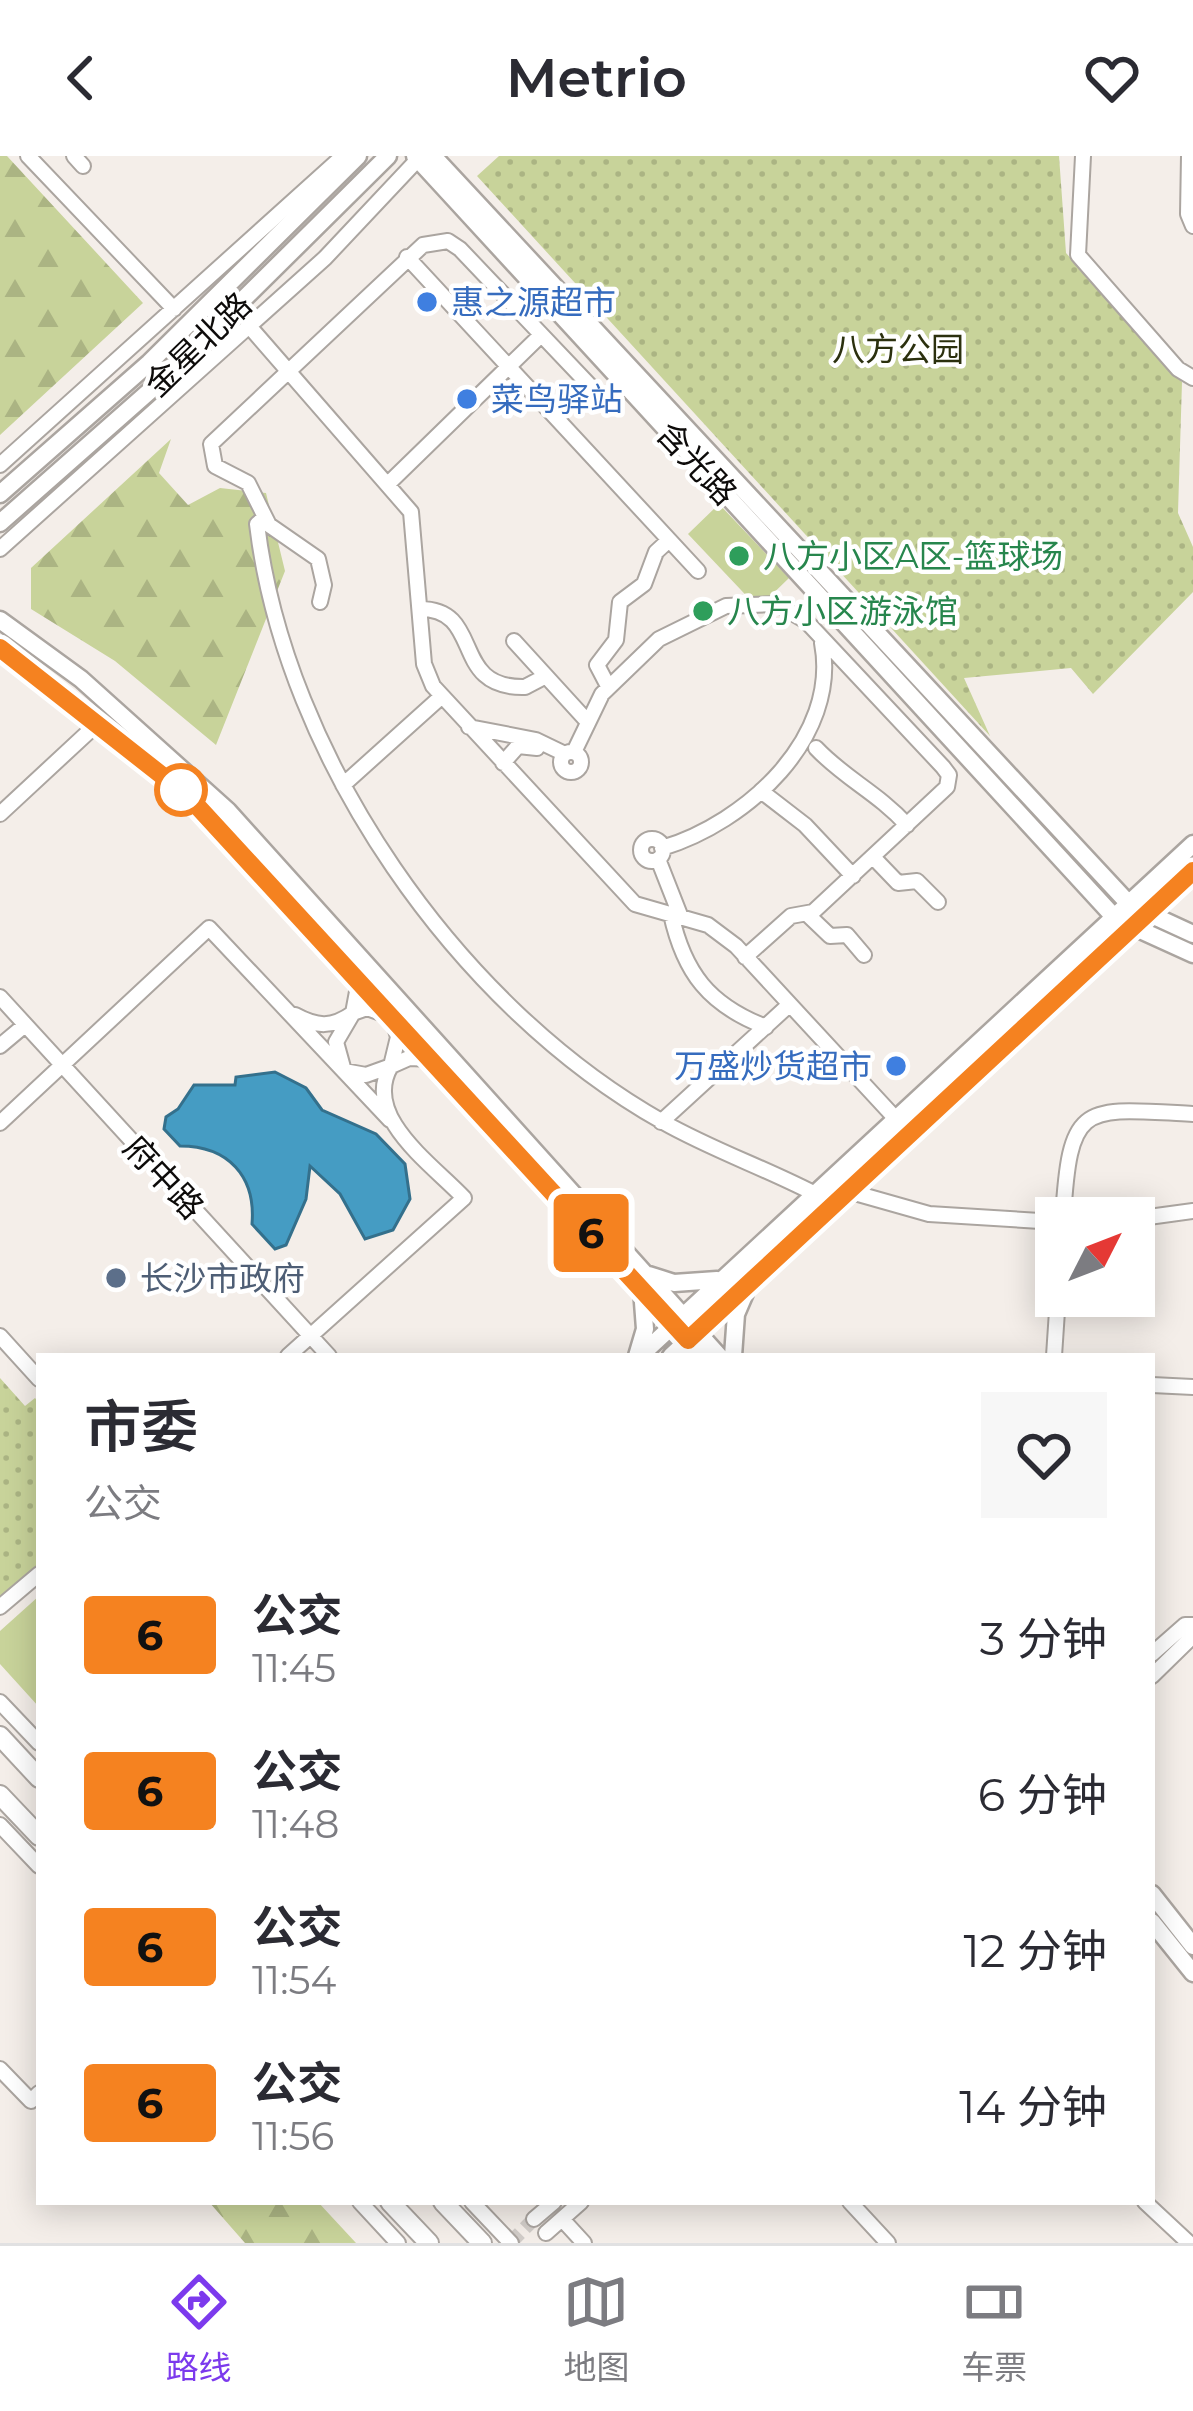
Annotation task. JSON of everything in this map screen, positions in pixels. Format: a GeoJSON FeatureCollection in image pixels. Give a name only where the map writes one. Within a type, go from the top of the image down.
{"type":"FeatureCollection","features":[{"type":"Feature","properties":{"kind":"highway"},"geometry":{"type":"LineString","coordinates":[[0,1736],[36,1775]]}},
{"type":"Feature","properties":{"kind":"highway"},"geometry":{"type":"LineString","coordinates":[[0,1795],[36,1833]]}},
{"type":"Feature","properties":{"kind":"highway"},"geometry":{"type":"LineString","coordinates":[[393,2205],[429,2243]]}},
{"type":"Feature","properties":{"kind":"highway"},"geometry":{"type":"LineString","coordinates":[[446,2205],[482,2243]]}},
{"type":"Feature","properties":{"kind":"main road","name":"金星北路"},"geometry":{"type":"LineString","coordinates":[[0,494],[148,364],[358,156]]}},
{"type":"Feature","properties":{"kind":"main road","name":"金星北路"},"geometry":{"type":"LineString","coordinates":[[0,523],[161,381],[388,156]]}},
{"type":"Feature","properties":{"kind":"main road","name":"含光路"},"geometry":{"type":"LineString","coordinates":[[422,157],[1123,912],[1133,929],[1193,954]]}},
{"type":"Feature","properties":{"kind":"main road"},"geometry":{"type":"LineString","coordinates":[[0,620],[81,679],[228,811],[693,1335],[715,1353]]}},
{"type":"Feature","properties":{"kind":"main road"},"geometry":{"type":"LineString","coordinates":[[0,648],[188,796],[645,1281],[703,1284],[726,1277]]}},
{"type":"Feature","properties":{"kind":"main road"},"geometry":{"type":"LineString","coordinates":[[642,1353],[824,1191],[1193,844]]}},
{"type":"Feature","properties":{"kind":"main road"},"geometry":{"type":"LineString","coordinates":[[673,1353],[1193,871]]}},
{"type":"Feature","properties":{"kind":"main road","name":"含光路"},"geometry":{"type":"LineString","coordinates":[[1123,912],[1148,915],[1193,934]]}},
{"type":"Feature","properties":{"kind":"main road"},"geometry":{"type":"LineString","coordinates":[[640,1353],[645,1281]]}},
{"type":"Feature","properties":{"kind":"main road"},"geometry":{"type":"LineString","coordinates":[[733,1353],[736,1314],[748,1284]]}},
{"type":"Feature","properties":{"kind":"main road"},"geometry":{"type":"LineString","coordinates":[[693,1335],[700,1353]]}},
{"type":"Feature","properties":{"kind":"main road"},"geometry":{"type":"LineString","coordinates":[[1155,1898],[1193,1946]]}},
{"type":"Feature","properties":{"kind":"main road"},"geometry":{"type":"LineString","coordinates":[[1155,1926],[1193,1973]]}},
{"type":"Feature","properties":{"kind":"street"},"geometry":{"type":"LineString","coordinates":[[28,156],[174,309]]}},
{"type":"Feature","properties":{"kind":"street"},"geometry":{"type":"LineString","coordinates":[[0,465],[344,156]]}},
{"type":"Feature","properties":{"kind":"street"},"geometry":{"type":"LineString","coordinates":[[1083,156],[1078,255],[1178,369],[1193,378]]}},
{"type":"Feature","properties":{"kind":"street"},"geometry":{"type":"LineString","coordinates":[[1189,156],[1188,214],[1193,226]]}},
{"type":"Feature","properties":{"kind":"street"},"geometry":{"type":"LineString","coordinates":[[0,549],[325,258],[422,157]]}},
{"type":"Feature","properties":{"kind":"street"},"geometry":{"type":"LineString","coordinates":[[320,602],[324,585],[318,559],[264,518],[248,482],[214,466],[211,444],[407,257],[434,240],[448,241],[595,391]]}},
{"type":"Feature","properties":{"kind":"street"},"geometry":{"type":"LineString","coordinates":[[407,257],[698,572]]}},
{"type":"Feature","properties":{"kind":"street"},"geometry":{"type":"LineString","coordinates":[[249,326],[390,482],[411,512],[424,664],[442,696],[634,904],[708,925],[745,957],[896,1119]]}},
{"type":"Feature","properties":{"kind":"street"},"geometry":{"type":"LineString","coordinates":[[390,482],[542,335]]}},
{"type":"Feature","properties":{"kind":"street"},"geometry":{"type":"LineString","coordinates":[[264,518],[257,524],[261,559],[287,656],[343,785],[379,846],[455,947],[552,1043],[662,1122],[824,1191],[929,1214],[1035,1219]]}},
{"type":"Feature","properties":{"kind":"street"},"geometry":{"type":"LineString","coordinates":[[608,686],[597,664],[616,640],[620,602],[644,584],[656,552],[669,540]]}},
{"type":"Feature","properties":{"kind":"street"},"geometry":{"type":"LineString","coordinates":[[567,755],[608,686],[659,639],[726,606],[777,604],[792,610],[950,775],[947,787],[853,876],[807,914],[791,916],[745,957]]}},
{"type":"Feature","properties":{"kind":"street"},"geometry":{"type":"LineString","coordinates":[[420,609],[439,609],[451,616],[460,627],[468,657],[486,678],[525,687],[546,676]]}},
{"type":"Feature","properties":{"kind":"street"},"geometry":{"type":"LineString","coordinates":[[766,1027],[709,996],[691,974],[662,894],[656,856],[712,828],[761,791],[808,729],[824,684],[821,639]]}},
{"type":"Feature","properties":{"kind":"street"},"geometry":{"type":"LineString","coordinates":[[514,641],[587,721]]}},
{"type":"Feature","properties":{"kind":"street"},"geometry":{"type":"LineString","coordinates":[[343,785],[442,696]]}},
{"type":"Feature","properties":{"kind":"street"},"geometry":{"type":"LineString","coordinates":[[0,814],[97,724]]}},
{"type":"Feature","properties":{"kind":"street"},"geometry":{"type":"LineString","coordinates":[[470,727],[536,740],[567,755]]}},
{"type":"Feature","properties":{"kind":"street"},"geometry":{"type":"LineString","coordinates":[[503,763],[524,743],[567,755]]}},
{"type":"Feature","properties":{"kind":"street"},"geometry":{"type":"LineString","coordinates":[[816,748],[880,795],[907,825]]}},
{"type":"Feature","properties":{"kind":"street"},"geometry":{"type":"LineString","coordinates":[[761,791],[805,825],[853,876]]}},
{"type":"Feature","properties":{"kind":"street"},"geometry":{"type":"LineString","coordinates":[[873,857],[898,883],[917,881],[938,902]]}},
{"type":"Feature","properties":{"kind":"street"},"geometry":{"type":"LineString","coordinates":[[807,914],[830,936],[847,935],[864,956]]}},
{"type":"Feature","properties":{"kind":"street"},"geometry":{"type":"LineString","coordinates":[[0,1123],[209,928],[464,1198],[291,1353]]}},
{"type":"Feature","properties":{"kind":"street"},"geometry":{"type":"LineString","coordinates":[[344,1071],[337,1042],[352,1013],[359,981]]}},
{"type":"Feature","properties":{"kind":"street","name":"府中路"},"geometry":{"type":"LineString","coordinates":[[0,997],[326,1353]]}},
{"type":"Feature","properties":{"kind":"street"},"geometry":{"type":"LineString","coordinates":[[662,1122],[789,1006]]}},
{"type":"Feature","properties":{"kind":"street"},"geometry":{"type":"LineString","coordinates":[[288,1012],[321,1026],[339,1023],[368,1008],[392,1017],[398,1037],[381,1098],[390,1120]]}},
{"type":"Feature","properties":{"kind":"street"},"geometry":{"type":"LineString","coordinates":[[1,1044],[25,1025]]}},
{"type":"Feature","properties":{"kind":"street"},"geometry":{"type":"LineString","coordinates":[[344,1071],[366,1076],[409,1058],[432,1059]]}},
{"type":"Feature","properties":{"kind":"street"},"geometry":{"type":"LineString","coordinates":[[1062,1197],[1067,1148],[1076,1129],[1108,1110],[1193,1114]]}},
{"type":"Feature","properties":{"kind":"street"},"geometry":{"type":"LineString","coordinates":[[1155,1216],[1193,1211]]}},
{"type":"Feature","properties":{"kind":"street"},"geometry":{"type":"LineString","coordinates":[[1054,1353],[1057,1317]]}},
{"type":"Feature","properties":{"kind":"street"},"geometry":{"type":"LineString","coordinates":[[0,1336],[36,1376]]}},
{"type":"Feature","properties":{"kind":"street"},"geometry":{"type":"LineString","coordinates":[[1155,1385],[1193,1387]]}},
{"type":"Feature","properties":{"kind":"street"},"geometry":{"type":"LineString","coordinates":[[0,1607],[36,1577]]}},
{"type":"Feature","properties":{"kind":"street"},"geometry":{"type":"LineString","coordinates":[[1155,1652],[1191,1630]]}},
{"type":"Feature","properties":{"kind":"street"},"geometry":{"type":"LineString","coordinates":[[1155,1672],[1191,1630]]}},
{"type":"Feature","properties":{"kind":"street"},"geometry":{"type":"LineString","coordinates":[[0,1702],[36,1740]]}},
{"type":"Feature","properties":{"kind":"street"},"geometry":{"type":"LineString","coordinates":[[1,1828],[36,1863]]}},
{"type":"Feature","properties":{"kind":"street"},"geometry":{"type":"LineString","coordinates":[[0,2069],[31,2101],[36,2095]]}},
{"type":"Feature","properties":{"kind":"street"},"geometry":{"type":"LineString","coordinates":[[362,2205],[398,2243]]}},
{"type":"Feature","properties":{"kind":"street"},"geometry":{"type":"LineString","coordinates":[[475,2205],[511,2243]]}},
{"type":"Feature","properties":{"kind":"street"},"geometry":{"type":"LineString","coordinates":[[534,2219],[550,2205]]}},
{"type":"Feature","properties":{"kind":"street"},"geometry":{"type":"LineString","coordinates":[[546,2233],[578,2205]]}},
{"type":"Feature","properties":{"kind":"street"},"geometry":{"type":"LineString","coordinates":[[853,2205],[888,2243]]}},
{"type":"Feature","properties":{"kind":"street"},"geometry":{"type":"LineString","coordinates":[[1148,2205],[1190,2243]]}},
{"type":"Feature","properties":{"kind":"street"},"geometry":{"type":"LineString","coordinates":[[562,2219],[584,2243]]}},
{"type":"Feature","properties":{"kind":"green space"},"geometry":{"type":"Polygon","coordinates":[[[0,156],[7,156],[143,303],[0,435],[0,156]]]}},
{"type":"Feature","properties":{"kind":"green space","name":"八方公园"},"geometry":{"type":"Polygon","coordinates":[[[499,156],[1059,156],[1066,253],[1182,382],[1178,513],[1193,547],[1193,592],[1093,694],[1071,668],[964,678],[990,736],[477,176],[499,156]]]}},
{"type":"Feature","properties":{"kind":"green space"},"geometry":{"type":"Polygon","coordinates":[[[171,439],[159,473],[188,505],[220,488],[266,493],[285,571],[216,745],[115,661],[31,609],[31,568],[171,439]]]}},
{"type":"Feature","properties":{"kind":"green space","name":"八方小区A区-篮球场"},"geometry":{"type":"Polygon","coordinates":[[[719,504],[789,578],[758,608],[688,534],[719,504]]]}},
{"type":"Feature","properties":{"kind":"green space"},"geometry":{"type":"Polygon","coordinates":[[[0,1378],[25,1406],[36,1399],[36,1574],[0,1607],[0,1378]]]}},
{"type":"Feature","properties":{"kind":"green space"},"geometry":{"type":"Polygon","coordinates":[[[36,1599],[36,1704],[0,1664],[0,1631],[36,1599]]]}},
{"type":"Feature","properties":{"kind":"green space"},"geometry":{"type":"Polygon","coordinates":[[[212,2205],[321,2205],[356,2243],[245,2243],[212,2205]]]}},
{"type":"Feature","properties":{"kind":"water"},"geometry":{"type":"Polygon","coordinates":[[[275,1072],[306,1088],[322,1110],[376,1134],[405,1164],[410,1199],[393,1230],[365,1239],[340,1194],[310,1166],[306,1199],[286,1245],[275,1249],[252,1224],[249,1192],[236,1167],[212,1151],[180,1146],[164,1129],[166,1117],[178,1109],[194,1085],[235,1085],[236,1077],[275,1072]]]}},
{"type":"Feature","properties":{"kind":"tunnel"},"geometry":{"type":"LineString","coordinates":[[510,2243],[534,2219]]}},
{"type":"Feature","properties":{"kind":"bus line","name":"6"},"geometry":{"type":"LineString","coordinates":[[0,648],[188,796],[688,1340],[1193,871]]}},
{"type":"Feature","properties":{"kind":"place","name":"惠之源超市"},"geometry":{"type":"Point","coordinates":[427,302]}},
{"type":"Feature","properties":{"kind":"place","name":"菜鸟驿站"},"geometry":{"type":"Point","coordinates":[467,399]}},
{"type":"Feature","properties":{"kind":"place","name":"八方小区A区-篮球场"},"geometry":{"type":"Point","coordinates":[739,556]}},
{"type":"Feature","properties":{"kind":"place","name":"八方小区游泳馆"},"geometry":{"type":"Point","coordinates":[703,611]}},
{"type":"Feature","properties":{"kind":"place","name":"万盛炒货超市"},"geometry":{"type":"Point","coordinates":[896,1066]}},
{"type":"Feature","properties":{"kind":"place","name":"长沙市政府"},"geometry":{"type":"Point","coordinates":[116,1278]}}]}
